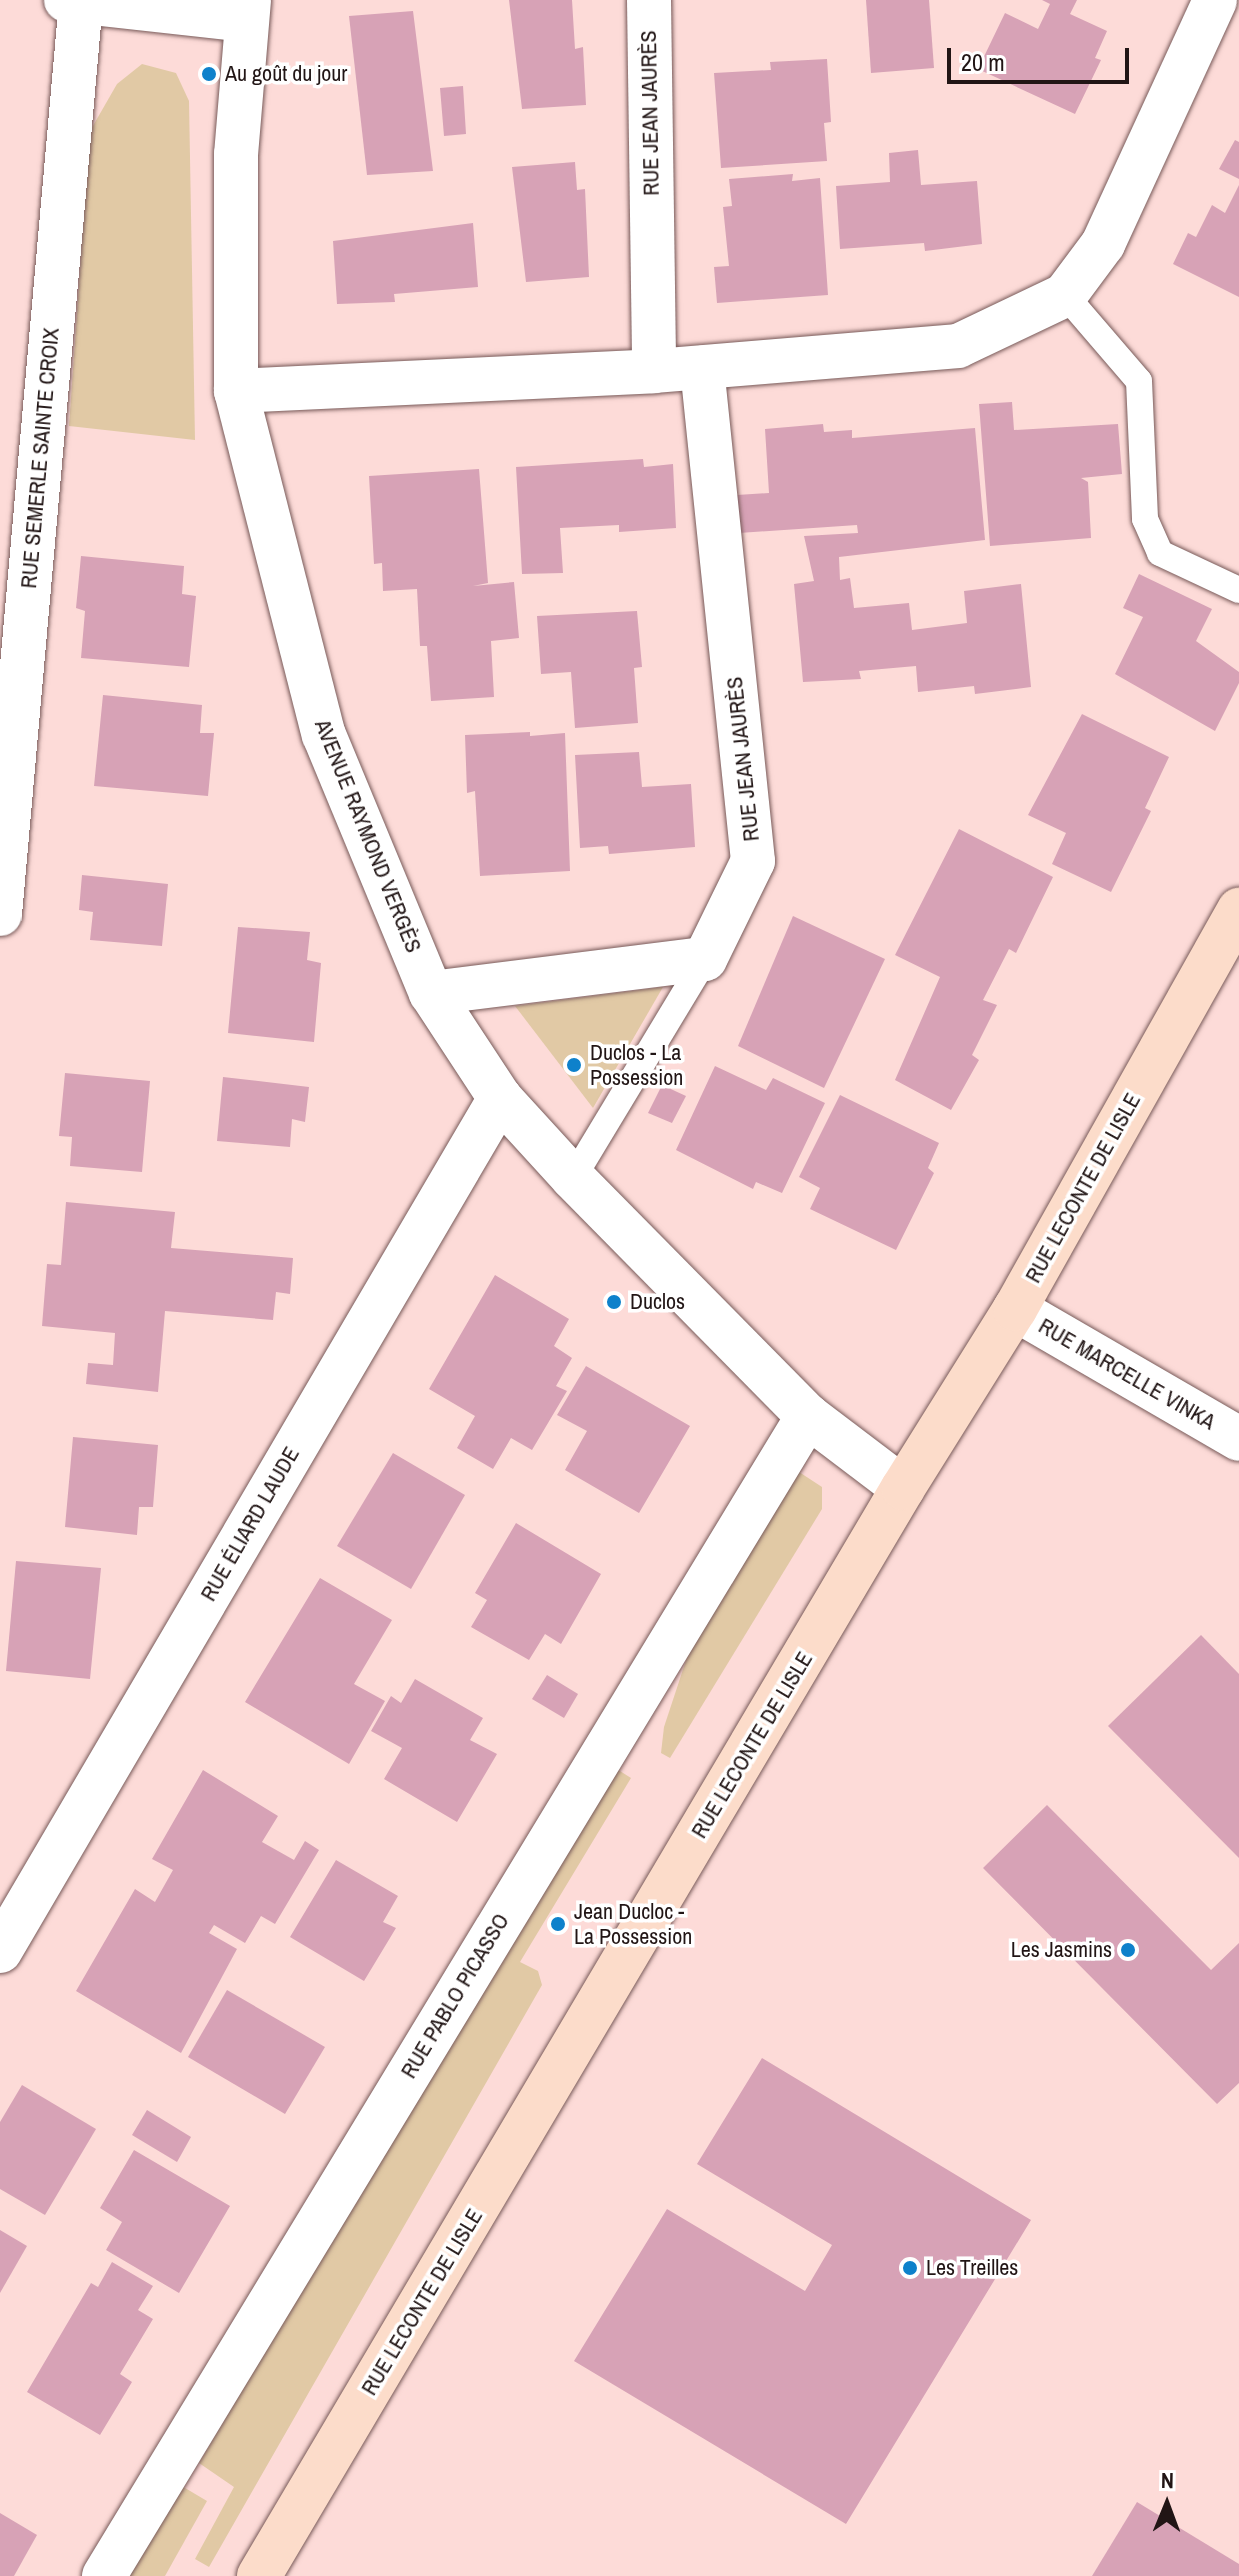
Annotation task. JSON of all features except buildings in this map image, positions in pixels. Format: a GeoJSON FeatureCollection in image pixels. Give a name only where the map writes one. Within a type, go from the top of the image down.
{"type":"FeatureCollection","features":[{"type":"Feature","properties":{"kind":"main road","name":"RUE LECONTE DE LISLE"},"geometry":{"type":"LineString","coordinates":[[259,2576],[903,1488],[1015,1309],[1239,910]]}},
{"type":"Feature","properties":{"kind":"street"},"geometry":{"type":"LineString","coordinates":[[66,0],[247,10]]}},
{"type":"Feature","properties":{"kind":"street","name":"RUE JEAN JAURÈS"},"geometry":{"type":"LineString","coordinates":[[649,0],[654,371]]}},
{"type":"Feature","properties":{"kind":"street"},"geometry":{"type":"LineString","coordinates":[[236,391],[654,371],[958,346],[1065,295],[1103,244],[1215,0]]}},
{"type":"Feature","properties":{"kind":"street","name":"RUE SEMERLE SAINTE CROIX"},"geometry":{"type":"LineString","coordinates":[[0,914],[81,1]]}},
{"type":"Feature","properties":{"kind":"street","name":"AVENUE RAYMOND VERGÈS"},"geometry":{"type":"LineString","coordinates":[[247,10],[236,154],[236,391],[324,735],[431,993],[500,1098],[573,1178],[808,1416],[903,1488]]}},
{"type":"Feature","properties":{"kind":"street","name":"RUE JEAN JAURÈS"},"geometry":{"type":"LineString","coordinates":[[702,368],[753,861],[705,959]]}},
{"type":"Feature","properties":{"kind":"street"},"geometry":{"type":"LineString","coordinates":[[431,993],[705,959]]}},
{"type":"Feature","properties":{"kind":"street","name":"RUE ÉLIARD LAUDE"},"geometry":{"type":"LineString","coordinates":[[0,1951],[500,1098]]}},
{"type":"Feature","properties":{"kind":"street","name":"RUE MARCELLE VINKA"},"geometry":{"type":"LineString","coordinates":[[1015,1309],[1239,1439]]}},
{"type":"Feature","properties":{"kind":"street","name":"RUE PABLO PICASSO"},"geometry":{"type":"LineString","coordinates":[[104,2576],[808,1416]]}},
{"type":"Feature","properties":{"kind":"lane"},"geometry":{"type":"LineString","coordinates":[[1065,295],[1139,381],[1145,519],[1160,553],[1239,590]]}},
{"type":"Feature","properties":{"kind":"lane"},"geometry":{"type":"LineString","coordinates":[[573,1178],[705,959]]}},
{"type":"Feature","properties":{"kind":"shaded area"},"geometry":{"type":"Polygon","coordinates":[[[142,64],[176,73],[189,101],[195,440],[69,426],[90,131],[117,84],[142,64]]]}},
{"type":"Feature","properties":{"kind":"shaded area"},"geometry":{"type":"Polygon","coordinates":[[[663,987],[593,1108],[515,1006],[663,987]]]}},
{"type":"Feature","properties":{"kind":"shaded area"},"geometry":{"type":"Polygon","coordinates":[[[793,1468],[822,1487],[822,1509],[670,1758],[661,1753],[664,1727],[702,1612],[793,1468]]]}},
{"type":"Feature","properties":{"kind":"shaded area"},"geometry":{"type":"Polygon","coordinates":[[[612,1766],[631,1778],[520,1962],[538,1971],[542,1985],[209,2567],[195,2559],[234,2487],[199,2463],[612,1766]]]}},
{"type":"Feature","properties":{"kind":"shaded area"},"geometry":{"type":"Polygon","coordinates":[[[180,2485],[207,2501],[165,2576],[128,2576],[180,2485]]]}},
{"type":"Feature","properties":{"kind":"place","name":"Au goût du jour"},"geometry":{"type":"Point","coordinates":[209,74]}},
{"type":"Feature","properties":{"kind":"place","name":"Duclos - La Possession"},"geometry":{"type":"Point","coordinates":[574,1065]}},
{"type":"Feature","properties":{"kind":"place","name":"Duclos"},"geometry":{"type":"Point","coordinates":[614,1302]}},
{"type":"Feature","properties":{"kind":"place","name":"Jean Ducloc - La Possession"},"geometry":{"type":"Point","coordinates":[558,1924]}},
{"type":"Feature","properties":{"kind":"place","name":"Les Jasmins"},"geometry":{"type":"Point","coordinates":[1128,1950]}},
{"type":"Feature","properties":{"kind":"place","name":"Les Treilles"},"geometry":{"type":"Point","coordinates":[910,2268]}}]}
